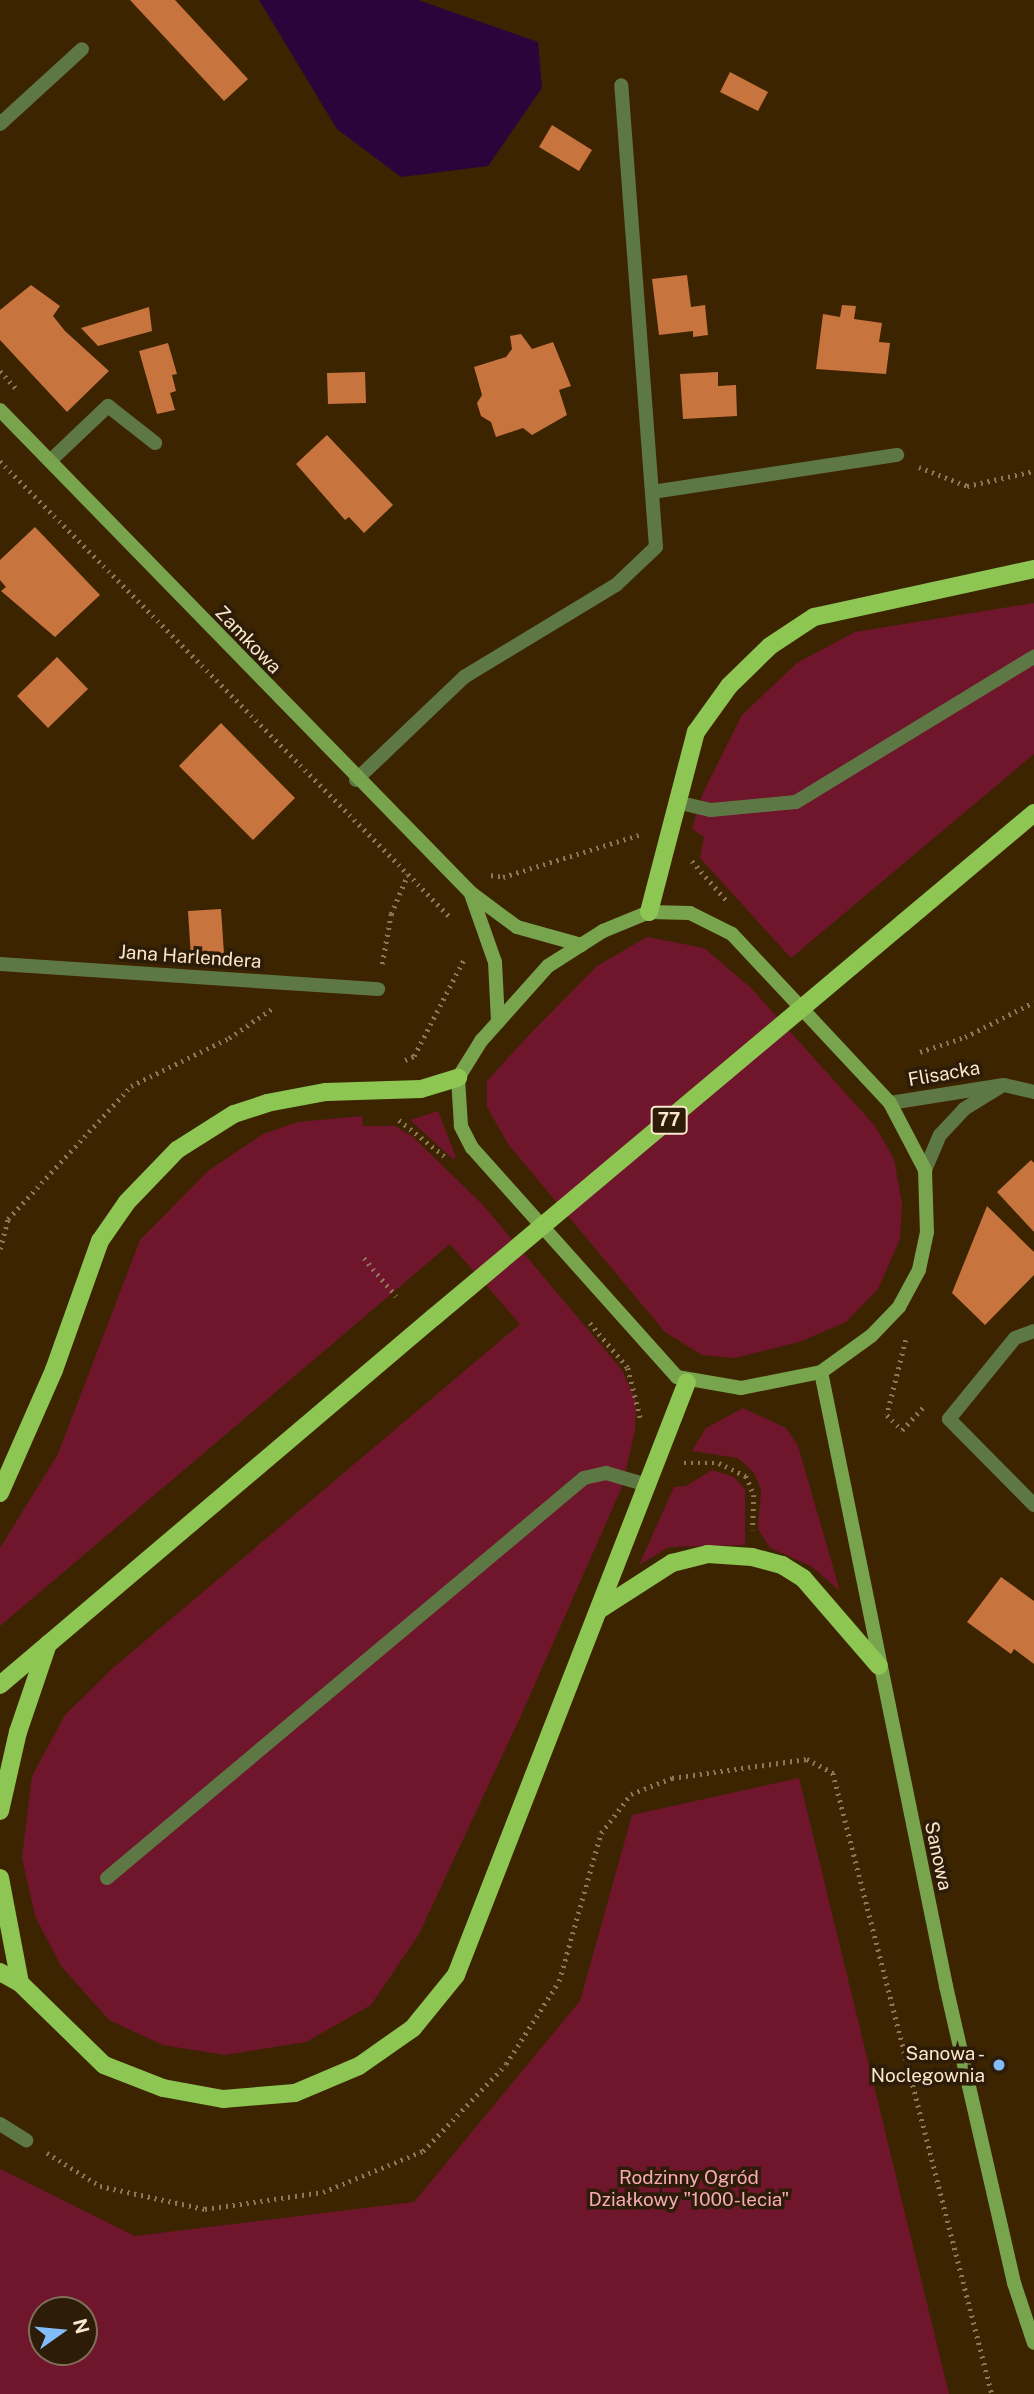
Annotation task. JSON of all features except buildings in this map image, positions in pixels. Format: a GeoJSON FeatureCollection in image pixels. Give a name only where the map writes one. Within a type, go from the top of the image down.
{"type":"FeatureCollection","features":[{"type":"Feature","properties":{"kind":"main road","name":"Zamkowa"},"geometry":{"type":"LineString","coordinates":[[0,410],[356,780],[471,893],[517,927],[582,944]]}},
{"type":"Feature","properties":{"kind":"main road"},"geometry":{"type":"LineString","coordinates":[[649,912],[696,732],[729,686],[770,646],[814,617],[1034,569]]}},
{"type":"Feature","properties":{"kind":"main road","name":"77"},"geometry":{"type":"LineString","coordinates":[[0,1685],[1034,813]]}},
{"type":"Feature","properties":{"kind":"main road","name":"Zamkowa"},"geometry":{"type":"LineString","coordinates":[[471,893],[495,962],[499,1022]]}},
{"type":"Feature","properties":{"kind":"main road"},"geometry":{"type":"LineString","coordinates":[[0,1493],[54,1370],[100,1241],[127,1202],[177,1150],[234,1114],[267,1103],[326,1092],[421,1089],[457,1078],[499,1022],[548,966],[582,944],[649,912],[690,913],[732,934],[890,1103],[925,1170],[927,1232],[919,1270],[899,1307],[871,1336],[821,1372],[741,1388],[687,1382],[658,1361],[472,1148],[458,1110],[457,1078]]}},
{"type":"Feature","properties":{"kind":"main road","name":"Sanowa"},"geometry":{"type":"LineString","coordinates":[[821,1372],[879,1666],[1010,2270],[1034,2343]]}},
{"type":"Feature","properties":{"kind":"main road"},"geometry":{"type":"LineString","coordinates":[[0,1972],[20,1983],[104,2064],[163,2088],[222,2099],[295,2093],[359,2066],[413,2028],[456,1975],[687,1382]]}},
{"type":"Feature","properties":{"kind":"main road"},"geometry":{"type":"LineString","coordinates":[[599,1610],[672,1563],[708,1554],[752,1557],[782,1565],[803,1578],[879,1666]]}},
{"type":"Feature","properties":{"kind":"main road"},"geometry":{"type":"LineString","coordinates":[[0,1811],[18,1731],[48,1644]]}},
{"type":"Feature","properties":{"kind":"main road"},"geometry":{"type":"LineString","coordinates":[[0,1878],[20,1983]]}},
{"type":"Feature","properties":{"kind":"street"},"geometry":{"type":"LineString","coordinates":[[0,124],[82,49]]}},
{"type":"Feature","properties":{"kind":"street"},"geometry":{"type":"LineString","coordinates":[[356,780],[464,677],[616,585],[656,547],[621,85]]}},
{"type":"Feature","properties":{"kind":"street"},"geometry":{"type":"LineString","coordinates":[[50,461],[108,406],[155,443]]}},
{"type":"Feature","properties":{"kind":"street"},"geometry":{"type":"LineString","coordinates":[[652,492],[897,455]]}},
{"type":"Feature","properties":{"kind":"street"},"geometry":{"type":"LineString","coordinates":[[676,802],[711,810],[796,802],[1034,657]]}},
{"type":"Feature","properties":{"kind":"street","name":"Jana Harlendera"},"geometry":{"type":"LineString","coordinates":[[0,964],[378,989]]}},
{"type":"Feature","properties":{"kind":"street","name":"Flisacka"},"geometry":{"type":"LineString","coordinates":[[925,1170],[940,1135],[964,1109],[1004,1085]]}},
{"type":"Feature","properties":{"kind":"street","name":"Flisacka"},"geometry":{"type":"LineString","coordinates":[[890,1103],[1004,1085],[1034,1092]]}},
{"type":"Feature","properties":{"kind":"street"},"geometry":{"type":"LineString","coordinates":[[1034,1331],[1015,1338],[949,1419],[1034,1505]]}},
{"type":"Feature","properties":{"kind":"street"},"geometry":{"type":"LineString","coordinates":[[107,1878],[584,1478],[606,1473],[647,1485]]}},
{"type":"Feature","properties":{"kind":"street"},"geometry":{"type":"LineString","coordinates":[[0,2124],[26,2140]]}},
{"type":"Feature","properties":{"kind":"path"},"geometry":{"type":"LineString","coordinates":[[897,455],[967,486],[1034,471]]}},
{"type":"Feature","properties":{"kind":"path"},"geometry":{"type":"LineString","coordinates":[[0,461],[456,925]]}},
{"type":"Feature","properties":{"kind":"path"},"geometry":{"type":"LineString","coordinates":[[489,875],[503,877],[642,834]]}},
{"type":"Feature","properties":{"kind":"path"},"geometry":{"type":"LineString","coordinates":[[378,989],[391,914],[408,874]]}},
{"type":"Feature","properties":{"kind":"path"},"geometry":{"type":"LineString","coordinates":[[395,1065],[414,1056],[471,945]]}},
{"type":"Feature","properties":{"kind":"path"},"geometry":{"type":"LineString","coordinates":[[0,1249],[8,1219],[131,1087],[229,1038],[308,984]]}},
{"type":"Feature","properties":{"kind":"path"},"geometry":{"type":"LineString","coordinates":[[920,1052],[965,1037],[1034,1002]]}},
{"type":"Feature","properties":{"kind":"path"},"geometry":{"type":"LineString","coordinates":[[364,1258],[396,1296]]}},
{"type":"Feature","properties":{"kind":"path"},"geometry":{"type":"LineString","coordinates":[[906,1340],[887,1415],[902,1430],[930,1401]]}},
{"type":"Feature","properties":{"kind":"path"},"geometry":{"type":"LineString","coordinates":[[680,1461],[719,1463],[746,1476],[754,1495],[752,1541]]}},
{"type":"Feature","properties":{"kind":"path"},"geometry":{"type":"LineString","coordinates":[[631,1794],[672,1778],[807,1759],[833,1773],[992,2394]]}},
{"type":"Feature","properties":{"kind":"green space"},"geometry":{"type":"Polygon","coordinates":[[[1034,603],[1034,754],[791,958],[700,858],[704,837],[692,829],[702,795],[742,715],[797,663],[855,632],[1034,603]]]}},
{"type":"Feature","properties":{"kind":"green space"},"geometry":{"type":"Polygon","coordinates":[[[647,937],[704,948],[750,987],[875,1126],[894,1159],[902,1204],[900,1239],[878,1289],[846,1322],[799,1342],[735,1358],[702,1355],[665,1332],[508,1144],[487,1107],[487,1081],[529,1035],[597,966],[647,937]]]}},
{"type":"Feature","properties":{"kind":"green space"},"geometry":{"type":"Polygon","coordinates":[[[438,1111],[456,1157],[453,1159],[410,1120],[438,1111]]]}},
{"type":"Feature","properties":{"kind":"green space"},"geometry":{"type":"Polygon","coordinates":[[[362,1116],[363,1126],[395,1126],[413,1137],[483,1205],[622,1370],[636,1401],[635,1431],[622,1487],[523,1711],[419,1934],[371,2005],[306,2042],[225,2055],[163,2045],[109,2020],[61,1966],[35,1916],[22,1858],[32,1776],[65,1715],[113,1668],[520,1324],[450,1244],[0,1626],[0,1548],[58,1454],[140,1240],[208,1171],[263,1134],[298,1122],[362,1116]]]}},
{"type":"Feature","properties":{"kind":"green space"},"geometry":{"type":"Polygon","coordinates":[[[743,1408],[786,1428],[798,1446],[840,1591],[811,1566],[770,1548],[758,1529],[761,1490],[754,1473],[738,1458],[692,1451],[706,1428],[743,1408]]]}},
{"type":"Feature","properties":{"kind":"green space"},"geometry":{"type":"Polygon","coordinates":[[[712,1470],[734,1477],[745,1489],[745,1545],[669,1547],[639,1565],[674,1487],[686,1486],[712,1470]]]}},
{"type":"Feature","properties":{"kind":"green space","name":"Rodzinny Ogród Działkowy \"1000-lecia\""},"geometry":{"type":"Polygon","coordinates":[[[799,1778],[949,2394],[0,2394],[0,2169],[135,2236],[414,2202],[580,2001],[632,1815],[799,1778]]]}},
{"type":"Feature","properties":{"kind":"shaded area"},"geometry":{"type":"Polygon","coordinates":[[[259,0],[418,0],[538,42],[542,88],[488,166],[401,177],[337,129],[259,0]]]}},
{"type":"Feature","properties":{"kind":"place","name":"Sanowa - Noclegownia"},"geometry":{"type":"Point","coordinates":[999,2065]}}]}
